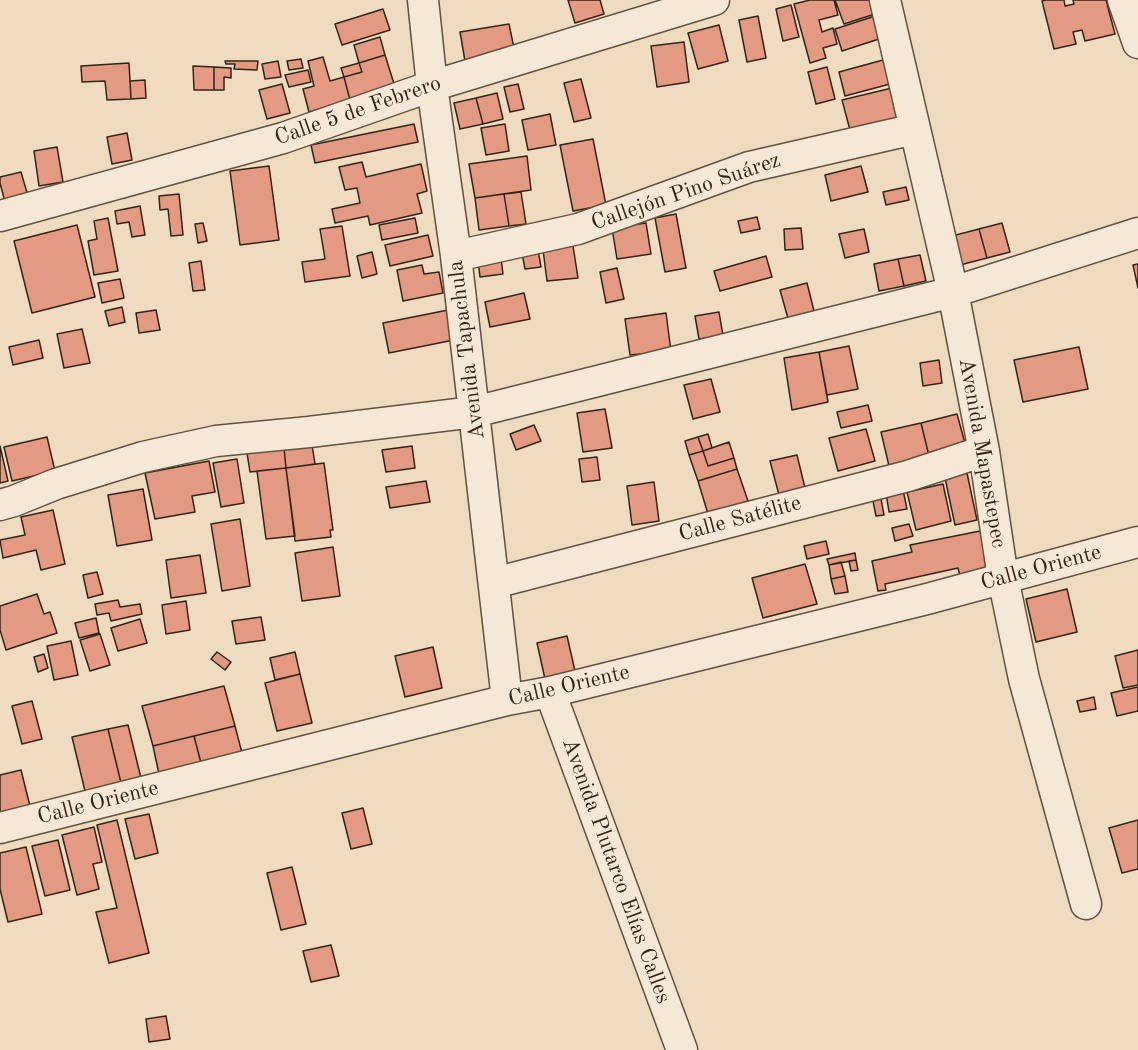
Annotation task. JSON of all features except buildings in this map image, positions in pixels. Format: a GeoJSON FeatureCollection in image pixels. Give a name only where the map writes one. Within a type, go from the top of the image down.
{"type":"FeatureCollection","features":[{"type":"Feature","properties":{"kind":"street","name":"Avenida Tapachula"},"geometry":{"type":"LineString","coordinates":[[423,0],[432,86],[456,256],[507,700]]}},
{"type":"Feature","properties":{"kind":"street","name":"Calle 5 de Febrero"},"geometry":{"type":"LineString","coordinates":[[0,216],[283,138],[432,86],[714,0]]}},
{"type":"Feature","properties":{"kind":"street","name":"Avenida Mapastepec"},"geometry":{"type":"LineString","coordinates":[[885,0],[953,292],[984,451],[1003,578],[1024,679],[1086,904]]}},
{"type":"Feature","properties":{"kind":"street"},"geometry":{"type":"LineString","coordinates":[[1123,0],[1138,43]]}},
{"type":"Feature","properties":{"kind":"street","name":"Callejón Pino Suárez"},"geometry":{"type":"LineString","coordinates":[[456,256],[578,229],[749,166],[915,129]]}},
{"type":"Feature","properties":{"kind":"street"},"geometry":{"type":"LineString","coordinates":[[0,505],[56,484],[143,457],[216,441],[474,412],[953,292],[1138,233]]}},
{"type":"Feature","properties":{"kind":"street","name":"Calle Satélite"},"geometry":{"type":"LineString","coordinates":[[494,583],[908,476],[984,451]]}},
{"type":"Feature","properties":{"kind":"street","name":"Calle Oriente"},"geometry":{"type":"LineString","coordinates":[[0,828],[507,700],[550,692],[927,599],[1138,542]]}},
{"type":"Feature","properties":{"kind":"street","name":"Avenida Plutarco Elías Calles"},"geometry":{"type":"LineString","coordinates":[[550,692],[682,1050]]}}]}
